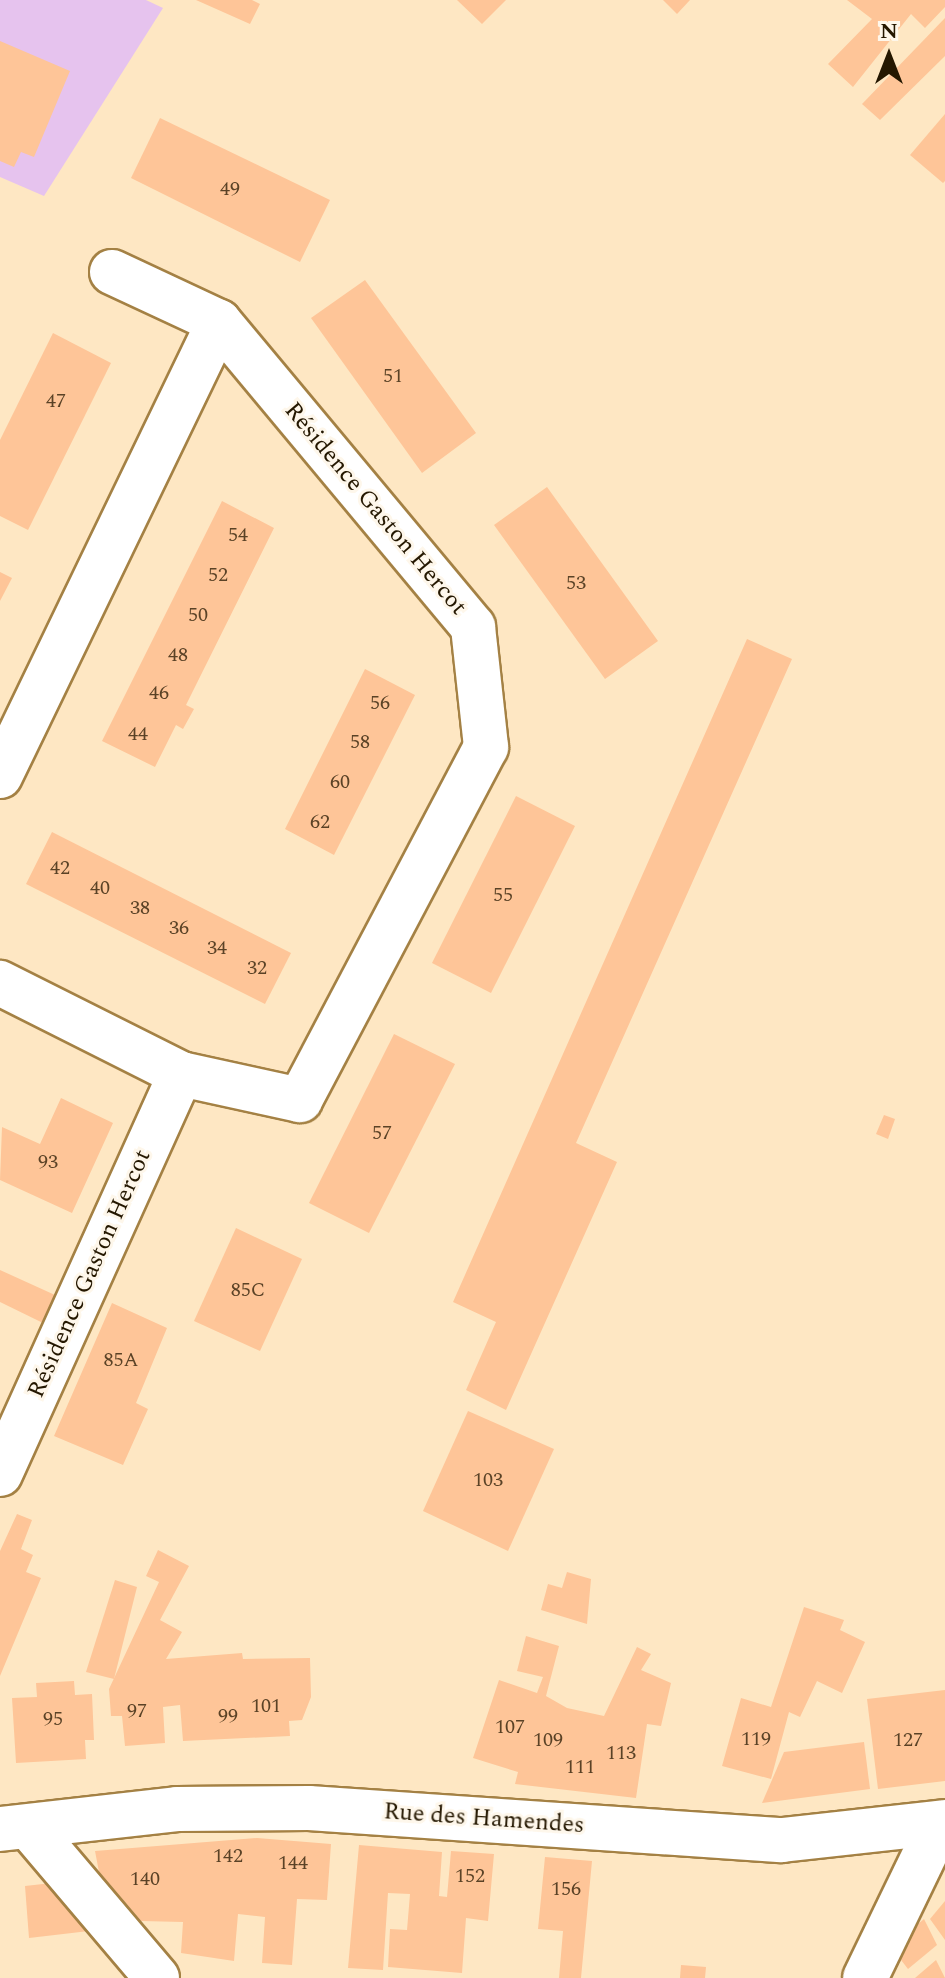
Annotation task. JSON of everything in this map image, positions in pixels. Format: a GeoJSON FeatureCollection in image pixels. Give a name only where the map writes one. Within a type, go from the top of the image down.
{"type":"FeatureCollection","features":[{"type":"Feature","properties":{"kind":"street"},"geometry":{"type":"LineString","coordinates":[[0,776],[219,322],[112,272]]}},
{"type":"Feature","properties":{"kind":"street","name":"Résidence Gaston Hercot"},"geometry":{"type":"LineString","coordinates":[[0,983],[181,1074],[300,1100],[486,747],[473,627],[219,322]]}},
{"type":"Feature","properties":{"kind":"street","name":"Résidence Gaston Hercot"},"geometry":{"type":"LineString","coordinates":[[0,1474],[181,1074]]}},
{"type":"Feature","properties":{"kind":"street","name":"Rue des Hamendes"},"geometry":{"type":"LineString","coordinates":[[14,1828],[177,1809],[309,1808],[782,1840],[942,1822]]}},
{"type":"Feature","properties":{"kind":"street","name":"Rue des Hamendes"},"geometry":{"type":"LineString","coordinates":[[865,1978],[942,1822]]}},
{"type":"Feature","properties":{"kind":"street","name":"Rue des Hamendes"},"geometry":{"type":"LineString","coordinates":[[14,1828],[157,1978]]}},
{"type":"Feature","properties":{"kind":"shaded area"},"geometry":{"type":"Polygon","coordinates":[[[0,0],[146,0],[163,8],[44,196],[0,177],[0,0]]]}},
{"type":"Feature","properties":{"kind":"building"},"geometry":{"type":"Polygon","coordinates":[[[196,0],[252,0],[260,4],[250,24],[196,0]]]}},
{"type":"Feature","properties":{"kind":"building"},"geometry":{"type":"Polygon","coordinates":[[[457,0],[506,0],[482,24],[457,0]]]}},
{"type":"Feature","properties":{"kind":"building"},"geometry":{"type":"Polygon","coordinates":[[[663,0],[690,0],[677,14],[663,0]]]}},
{"type":"Feature","properties":{"kind":"building"},"geometry":{"type":"Polygon","coordinates":[[[847,0],[945,0],[945,7],[925,28],[911,14],[853,87],[828,64],[872,19],[847,0]]]}},
{"type":"Feature","properties":{"kind":"building"},"geometry":{"type":"Polygon","coordinates":[[[945,18],[945,56],[880,120],[862,104],[945,18]]]}},
{"type":"Feature","properties":{"kind":"building"},"geometry":{"type":"Polygon","coordinates":[[[0,41],[70,71],[34,157],[21,152],[14,167],[0,161],[0,41]]]}},
{"type":"Feature","properties":{"kind":"building"},"geometry":{"type":"Polygon","coordinates":[[[945,114],[945,181],[943,183],[910,155],[945,114]]]}},
{"type":"Feature","properties":{"kind":"building"},"geometry":{"type":"Polygon","coordinates":[[[160,118],[330,200],[300,262],[131,178],[160,118]]]}},
{"type":"Feature","properties":{"kind":"building"},"geometry":{"type":"Polygon","coordinates":[[[365,280],[476,433],[422,473],[311,318],[365,280]]]}},
{"type":"Feature","properties":{"kind":"building"},"geometry":{"type":"Polygon","coordinates":[[[53,333],[111,363],[28,530],[0,516],[0,440],[53,333]]]}},
{"type":"Feature","properties":{"kind":"building"},"geometry":{"type":"Polygon","coordinates":[[[547,487],[658,641],[605,679],[494,525],[547,487]]]}},
{"type":"Feature","properties":{"kind":"building"},"geometry":{"type":"Polygon","coordinates":[[[222,501],[274,528],[186,705],[194,709],[183,729],[176,725],[155,767],[102,741],[222,501]]]}},
{"type":"Feature","properties":{"kind":"building"},"geometry":{"type":"Polygon","coordinates":[[[0,572],[12,578],[0,601],[0,572]]]}},
{"type":"Feature","properties":{"kind":"building"},"geometry":{"type":"Polygon","coordinates":[[[747,639],[792,659],[576,1143],[617,1162],[506,1410],[466,1390],[496,1322],[453,1302],[747,639]]]}},
{"type":"Feature","properties":{"kind":"building"},"geometry":{"type":"Polygon","coordinates":[[[365,669],[415,695],[334,855],[285,829],[365,669]]]}},
{"type":"Feature","properties":{"kind":"building"},"geometry":{"type":"Polygon","coordinates":[[[516,796],[575,826],[491,993],[432,963],[516,796]]]}},
{"type":"Feature","properties":{"kind":"building"},"geometry":{"type":"Polygon","coordinates":[[[52,832],[291,953],[265,1004],[26,884],[52,832]]]}},
{"type":"Feature","properties":{"kind":"building"},"geometry":{"type":"Polygon","coordinates":[[[394,1034],[455,1064],[369,1233],[309,1203],[394,1034]]]}},
{"type":"Feature","properties":{"kind":"building"},"geometry":{"type":"Polygon","coordinates":[[[61,1098],[113,1123],[72,1213],[0,1180],[2,1127],[40,1144],[61,1098]]]}},
{"type":"Feature","properties":{"kind":"building"},"geometry":{"type":"Polygon","coordinates":[[[884,1115],[895,1119],[888,1139],[876,1134],[884,1115]]]}},
{"type":"Feature","properties":{"kind":"building"},"geometry":{"type":"Polygon","coordinates":[[[236,1228],[302,1259],[260,1351],[194,1321],[236,1228]]]}},
{"type":"Feature","properties":{"kind":"building"},"geometry":{"type":"Polygon","coordinates":[[[0,1270],[55,1295],[43,1323],[0,1302],[0,1270]]]}},
{"type":"Feature","properties":{"kind":"building"},"geometry":{"type":"Polygon","coordinates":[[[112,1303],[167,1328],[136,1403],[148,1409],[123,1465],[54,1436],[112,1303]]]}},
{"type":"Feature","properties":{"kind":"building"},"geometry":{"type":"Polygon","coordinates":[[[468,1411],[554,1449],[508,1551],[423,1511],[468,1411]]]}},
{"type":"Feature","properties":{"kind":"building"},"geometry":{"type":"Polygon","coordinates":[[[17,1514],[32,1520],[21,1549],[33,1555],[26,1572],[41,1578],[0,1676],[0,1551],[17,1514]]]}},
{"type":"Feature","properties":{"kind":"building"},"geometry":{"type":"Polygon","coordinates":[[[158,1550],[189,1566],[160,1620],[182,1632],[166,1659],[242,1653],[243,1659],[310,1658],[311,1697],[302,1720],[289,1721],[290,1736],[183,1741],[180,1705],[163,1707],[165,1743],[125,1746],[122,1716],[111,1716],[109,1689],[159,1582],[146,1576],[158,1550]]]}},
{"type":"Feature","properties":{"kind":"building"},"geometry":{"type":"Polygon","coordinates":[[[567,1572],[591,1579],[587,1624],[541,1610],[548,1584],[562,1588],[567,1572]]]}},
{"type":"Feature","properties":{"kind":"building"},"geometry":{"type":"Polygon","coordinates":[[[115,1580],[137,1587],[114,1679],[86,1672],[115,1580]]]}},
{"type":"Feature","properties":{"kind":"building"},"geometry":{"type":"Polygon","coordinates":[[[804,1607],[844,1620],[840,1630],[865,1642],[842,1693],[817,1681],[800,1717],[789,1712],[771,1779],[722,1766],[741,1698],[771,1707],[804,1607]]]}},
{"type":"Feature","properties":{"kind":"building"},"geometry":{"type":"Polygon","coordinates":[[[526,1636],[559,1646],[546,1696],[567,1708],[604,1716],[637,1647],[651,1654],[641,1670],[671,1683],[661,1726],[647,1724],[636,1798],[515,1784],[518,1772],[473,1758],[499,1680],[537,1693],[543,1677],[517,1671],[526,1636]]]}},
{"type":"Feature","properties":{"kind":"building"},"geometry":{"type":"Polygon","coordinates":[[[74,1681],[75,1695],[92,1694],[94,1740],[85,1740],[86,1759],[16,1763],[12,1698],[37,1697],[36,1683],[74,1681]]]}},
{"type":"Feature","properties":{"kind":"building"},"geometry":{"type":"Polygon","coordinates":[[[945,1690],[945,1781],[878,1789],[867,1699],[945,1690]]]}},
{"type":"Feature","properties":{"kind":"building"},"geometry":{"type":"Polygon","coordinates":[[[864,1742],[870,1789],[762,1803],[784,1752],[864,1742]]]}},
{"type":"Feature","properties":{"kind":"building"},"geometry":{"type":"Polygon","coordinates":[[[257,1838],[331,1844],[327,1900],[297,1899],[292,1965],[262,1963],[265,1917],[238,1914],[234,1961],[181,1953],[183,1922],[141,1921],[99,1872],[95,1851],[257,1838]]]}},
{"type":"Feature","properties":{"kind":"building"},"geometry":{"type":"Polygon","coordinates":[[[359,1845],[442,1852],[439,1896],[447,1897],[451,1851],[494,1854],[488,1921],[466,1918],[462,1973],[388,1967],[390,1929],[407,1930],[410,1894],[388,1893],[383,1970],[348,1968],[359,1845]]]}},
{"type":"Feature","properties":{"kind":"building"},"geometry":{"type":"Polygon","coordinates":[[[545,1857],[592,1861],[581,1978],[559,1978],[563,1931],[538,1929],[545,1857]]]}},
{"type":"Feature","properties":{"kind":"building"},"geometry":{"type":"Polygon","coordinates":[[[70,1881],[106,1929],[29,1938],[25,1886],[70,1881]]]}},
{"type":"Feature","properties":{"kind":"building"},"geometry":{"type":"Polygon","coordinates":[[[945,1901],[945,1940],[930,1919],[945,1901]]]}},
{"type":"Feature","properties":{"kind":"building"},"geometry":{"type":"Polygon","coordinates":[[[924,1919],[937,1945],[908,1969],[891,1947],[924,1919]]]}},
{"type":"Feature","properties":{"kind":"building"},"geometry":{"type":"Polygon","coordinates":[[[936,1960],[945,1978],[915,1978],[936,1960]]]}},
{"type":"Feature","properties":{"kind":"building"},"geometry":{"type":"Polygon","coordinates":[[[681,1965],[706,1967],[705,1978],[680,1978],[681,1965]]]}}]}
